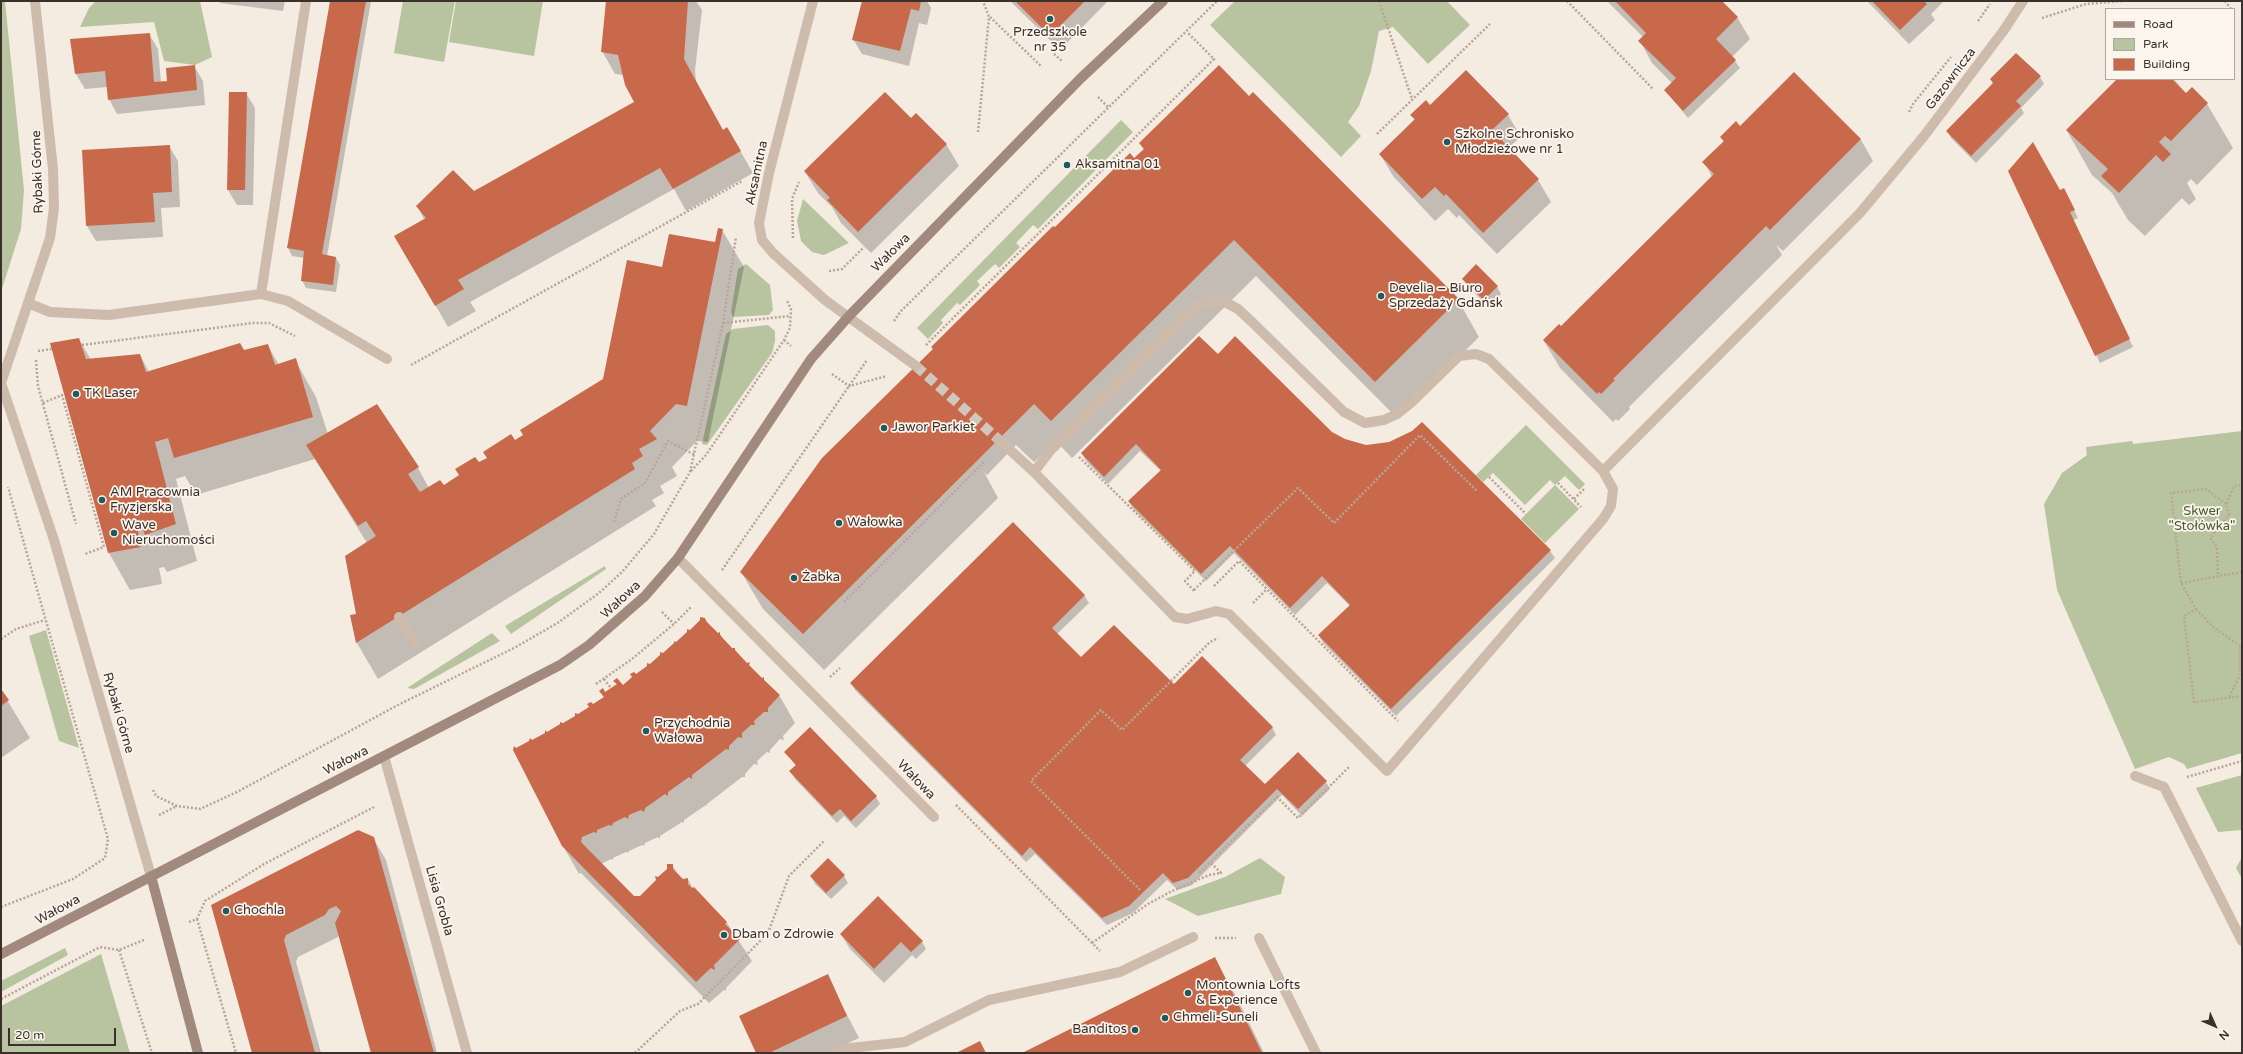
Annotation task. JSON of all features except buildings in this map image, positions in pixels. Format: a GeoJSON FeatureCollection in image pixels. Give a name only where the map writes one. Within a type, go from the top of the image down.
{"type":"FeatureCollection","features":[{"type":"Feature","properties":{"kind":"street","name":"Rybaki Górne"},"geometry":{"type":"LineString","coordinates":[[35,1],[53,169],[54,208],[50,238],[1,383],[54,540],[152,876],[198,1053]]}},
{"type":"Feature","properties":{"kind":"street"},"geometry":{"type":"LineString","coordinates":[[261,294],[306,1]]}},
{"type":"Feature","properties":{"kind":"street","name":"Aksamitna"},"geometry":{"type":"LineString","coordinates":[[813,1],[773,154],[759,223],[762,240],[773,253],[825,300],[913,363]]}},
{"type":"Feature","properties":{"kind":"street","name":"Wałowa"},"geometry":{"type":"LineString","coordinates":[[1,954],[560,664],[618,622],[645,596],[678,558],[811,359],[849,316],[1080,79],[1163,1]]}},
{"type":"Feature","properties":{"kind":"street","name":"Gazownicza"},"geometry":{"type":"LineString","coordinates":[[1603,471],[1860,213],[1898,170],[2004,30],[2023,1]]}},
{"type":"Feature","properties":{"kind":"street"},"geometry":{"type":"LineString","coordinates":[[28,303],[50,312],[109,315],[261,294],[288,301],[386,359]]}},
{"type":"Feature","properties":{"kind":"street"},"geometry":{"type":"LineString","coordinates":[[1000,441],[1034,472],[1175,617],[1187,619],[1216,611],[1229,614],[1387,771],[1603,519],[1611,506],[1612,489],[1603,471],[1488,359],[1476,354],[1459,356],[1413,401],[1397,414],[1384,420],[1365,423],[1344,412],[1238,309],[1223,301],[1204,303],[1190,311],[1061,440],[1034,472]]}},
{"type":"Feature","properties":{"kind":"street","name":"Wałowa"},"geometry":{"type":"LineString","coordinates":[[678,558],[934,817]]}},
{"type":"Feature","properties":{"kind":"street"},"geometry":{"type":"LineString","coordinates":[[398,617],[416,643]]}},
{"type":"Feature","properties":{"kind":"street","name":"Lisia Grobla"},"geometry":{"type":"LineString","coordinates":[[384,756],[467,1053]]}},
{"type":"Feature","properties":{"kind":"street"},"geometry":{"type":"LineString","coordinates":[[2135,776],[2164,787],[2242,941]]}},
{"type":"Feature","properties":{"kind":"street"},"geometry":{"type":"LineString","coordinates":[[833,1053],[841,1050],[905,1042],[989,1000],[1120,972],[1192,938]]}},
{"type":"Feature","properties":{"kind":"street"},"geometry":{"type":"LineString","coordinates":[[1259,938],[1316,1053]]}},
{"type":"Feature","properties":{"kind":"path"},"geometry":{"type":"LineString","coordinates":[[978,132],[989,17],[983,1]]}},
{"type":"Feature","properties":{"kind":"path"},"geometry":{"type":"LineString","coordinates":[[1109,108],[1217,1]]}},
{"type":"Feature","properties":{"kind":"path"},"geometry":{"type":"LineString","coordinates":[[1379,1],[1412,99]]}},
{"type":"Feature","properties":{"kind":"path"},"geometry":{"type":"LineString","coordinates":[[1567,1],[1653,89]]}},
{"type":"Feature","properties":{"kind":"path"},"geometry":{"type":"LineString","coordinates":[[2004,30],[2086,4],[2122,1]]}},
{"type":"Feature","properties":{"kind":"path"},"geometry":{"type":"LineString","coordinates":[[989,17],[1042,67]]}},
{"type":"Feature","properties":{"kind":"path"},"geometry":{"type":"LineString","coordinates":[[1377,134],[1490,24]]}},
{"type":"Feature","properties":{"kind":"path"},"geometry":{"type":"LineString","coordinates":[[849,386],[898,373],[913,363],[1214,59],[1187,32]]}},
{"type":"Feature","properties":{"kind":"path"},"geometry":{"type":"LineString","coordinates":[[404,369],[745,180],[744,187]]}},
{"type":"Feature","properties":{"kind":"path"},"geometry":{"type":"LineString","coordinates":[[797,244],[793,238],[792,199],[799,182]]}},
{"type":"Feature","properties":{"kind":"path"},"geometry":{"type":"LineString","coordinates":[[690,472],[695,455],[723,323],[736,233]]}},
{"type":"Feature","properties":{"kind":"path"},"geometry":{"type":"LineString","coordinates":[[735,240],[740,246]]}},
{"type":"Feature","properties":{"kind":"path"},"geometry":{"type":"LineString","coordinates":[[826,271],[842,269],[864,247]]}},
{"type":"Feature","properties":{"kind":"path"},"geometry":{"type":"LineString","coordinates":[[153,789],[156,796],[177,806],[200,809],[237,792],[398,705],[516,647],[559,622],[599,593],[622,572],[654,534],[690,472],[706,455],[776,354],[790,328],[791,309],[786,297]]}},
{"type":"Feature","properties":{"kind":"path"},"geometry":{"type":"LineString","coordinates":[[723,323],[790,316]]}},
{"type":"Feature","properties":{"kind":"path"},"geometry":{"type":"LineString","coordinates":[[82,345],[253,323],[268,323],[297,336]]}},
{"type":"Feature","properties":{"kind":"path"},"geometry":{"type":"LineString","coordinates":[[38,345],[38,386],[78,531]]}},
{"type":"Feature","properties":{"kind":"path"},"geometry":{"type":"LineString","coordinates":[[37,351],[52,349]]}},
{"type":"Feature","properties":{"kind":"path"},"geometry":{"type":"LineString","coordinates":[[43,403],[62,395],[104,547],[85,554],[87,562]]}},
{"type":"Feature","properties":{"kind":"path"},"geometry":{"type":"LineString","coordinates":[[1194,590],[1298,488],[1334,523],[1420,435],[1477,491]]}},
{"type":"Feature","properties":{"kind":"path"},"geometry":{"type":"LineString","coordinates":[[1061,440],[1195,572],[1185,581],[1198,594]]}},
{"type":"Feature","properties":{"kind":"path"},"geometry":{"type":"LineString","coordinates":[[614,522],[621,499],[645,483],[668,441],[695,455]]}},
{"type":"Feature","properties":{"kind":"path"},"geometry":{"type":"LineString","coordinates":[[844,602],[1000,441]]}},
{"type":"Feature","properties":{"kind":"path"},"geometry":{"type":"LineString","coordinates":[[1489,476],[1526,514]]}},
{"type":"Feature","properties":{"kind":"path"},"geometry":{"type":"LineString","coordinates":[[1,907],[73,879],[105,858],[108,839],[7,483]]}},
{"type":"Feature","properties":{"kind":"path"},"geometry":{"type":"LineString","coordinates":[[1558,483],[1573,498],[1585,488]]}},
{"type":"Feature","properties":{"kind":"path"},"geometry":{"type":"LineString","coordinates":[[2226,504],[2234,486],[2242,485]]}},
{"type":"Feature","properties":{"kind":"path"},"geometry":{"type":"LineString","coordinates":[[2218,578],[2217,548],[2210,538],[2229,515],[2226,504],[2206,489],[2171,493],[2181,582],[2196,609],[2213,627],[2241,645],[2240,674],[2229,697]]}},
{"type":"Feature","properties":{"kind":"path"},"geometry":{"type":"LineString","coordinates":[[1212,588],[1239,561],[1399,722]]}},
{"type":"Feature","properties":{"kind":"path"},"geometry":{"type":"LineString","coordinates":[[2181,582],[2218,578],[2242,572]]}},
{"type":"Feature","properties":{"kind":"path"},"geometry":{"type":"LineString","coordinates":[[2196,609],[2184,616],[2194,702],[2242,696]]}},
{"type":"Feature","properties":{"kind":"path"},"geometry":{"type":"LineString","coordinates":[[1,639],[16,629],[46,620]]}},
{"type":"Feature","properties":{"kind":"path"},"geometry":{"type":"LineString","coordinates":[[596,684],[674,624]]}},
{"type":"Feature","properties":{"kind":"path"},"geometry":{"type":"LineString","coordinates":[[1140,890],[1031,781],[1101,710],[1122,730],[1210,642]]}},
{"type":"Feature","properties":{"kind":"path"},"geometry":{"type":"LineString","coordinates":[[604,679],[611,688]]}},
{"type":"Feature","properties":{"kind":"path"},"geometry":{"type":"LineString","coordinates":[[1196,869],[1200,872],[1277,797],[1298,818],[1367,751]]}},
{"type":"Feature","properties":{"kind":"path"},"geometry":{"type":"LineString","coordinates":[[2194,774],[2242,761]]}},
{"type":"Feature","properties":{"kind":"path"},"geometry":{"type":"LineString","coordinates":[[236,1053],[197,918],[205,901],[264,864],[396,796]]}},
{"type":"Feature","properties":{"kind":"path"},"geometry":{"type":"LineString","coordinates":[[934,817],[950,799],[1120,972]]}},
{"type":"Feature","properties":{"kind":"path"},"geometry":{"type":"LineString","coordinates":[[635,1053],[680,1011],[698,1004],[768,933],[789,876],[824,841]]}},
{"type":"Feature","properties":{"kind":"path"},"geometry":{"type":"LineString","coordinates":[[1092,943],[1148,904],[1172,891],[1209,876],[1221,873],[1210,862]]}},
{"type":"Feature","properties":{"kind":"path"},"geometry":{"type":"LineString","coordinates":[[1,999],[100,947],[119,950],[152,1053]]}},
{"type":"Feature","properties":{"kind":"green space"},"geometry":{"type":"Polygon","coordinates":[[[1,1],[5,1],[24,190],[21,229],[1,292],[1,1]]]}},
{"type":"Feature","properties":{"kind":"green space"},"geometry":{"type":"Polygon","coordinates":[[[96,1],[200,1],[212,57],[195,65],[164,61],[154,22],[80,27],[89,8],[96,1]]]}},
{"type":"Feature","properties":{"kind":"green space"},"geometry":{"type":"Polygon","coordinates":[[[403,1],[455,1],[444,62],[394,53],[403,1]]]}},
{"type":"Feature","properties":{"kind":"green space"},"geometry":{"type":"Polygon","coordinates":[[[456,1],[543,1],[534,56],[449,42],[456,1]]]}},
{"type":"Feature","properties":{"kind":"green space"},"geometry":{"type":"Polygon","coordinates":[[[1235,1],[1447,1],[1470,25],[1428,64],[1393,27],[1379,31],[1371,71],[1359,106],[1348,122],[1361,136],[1341,157],[1210,25],[1235,1]]]}},
{"type":"Feature","properties":{"kind":"green space"},"geometry":{"type":"Polygon","coordinates":[[[1121,120],[1133,132],[1038,229],[1033,225],[1016,243],[1020,247],[999,268],[995,264],[977,281],[980,285],[960,305],[957,303],[941,320],[943,323],[928,339],[917,328],[1121,120]]]}},
{"type":"Feature","properties":{"kind":"green space"},"geometry":{"type":"Polygon","coordinates":[[[803,199],[849,243],[824,255],[812,252],[801,241],[797,221],[803,199]]]}},
{"type":"Feature","properties":{"kind":"green space"},"geometry":{"type":"Polygon","coordinates":[[[746,264],[770,285],[773,310],[769,315],[733,317],[731,312],[738,269],[746,264]]]}},
{"type":"Feature","properties":{"kind":"green space"},"geometry":{"type":"Polygon","coordinates":[[[768,325],[775,331],[775,341],[772,353],[707,445],[702,444],[726,334],[733,329],[768,325]]]}},
{"type":"Feature","properties":{"kind":"green space"},"geometry":{"type":"Polygon","coordinates":[[[1526,425],[1585,484],[1579,490],[1565,476],[1555,485],[1550,480],[1525,505],[1493,473],[1483,482],[1476,475],[1526,425]]]}},
{"type":"Feature","properties":{"kind":"green space","name":"Skwer \"Stołówka\""},"geometry":{"type":"Polygon","coordinates":[[[2242,431],[2242,753],[2187,769],[2184,764],[2169,757],[2135,769],[2057,590],[2044,504],[2062,473],[2087,455],[2086,447],[2132,441],[2133,444],[2242,431]]]}},
{"type":"Feature","properties":{"kind":"green space"},"geometry":{"type":"Polygon","coordinates":[[[1555,485],[1579,509],[1545,543],[1521,519],[1555,485]]]}},
{"type":"Feature","properties":{"kind":"green space"},"geometry":{"type":"Polygon","coordinates":[[[605,566],[606,569],[511,634],[505,626],[605,566]]]}},
{"type":"Feature","properties":{"kind":"green space"},"geometry":{"type":"Polygon","coordinates":[[[46,630],[79,748],[59,741],[29,636],[46,630]]]}},
{"type":"Feature","properties":{"kind":"green space"},"geometry":{"type":"Polygon","coordinates":[[[492,633],[500,641],[414,689],[407,688],[492,633]]]}},
{"type":"Feature","properties":{"kind":"green space"},"geometry":{"type":"Polygon","coordinates":[[[2242,775],[2242,830],[2218,832],[2196,788],[2242,775]]]}},
{"type":"Feature","properties":{"kind":"green space"},"geometry":{"type":"Polygon","coordinates":[[[2242,857],[2242,879],[2236,868],[2242,857]]]}},
{"type":"Feature","properties":{"kind":"green space"},"geometry":{"type":"Polygon","coordinates":[[[1260,858],[1285,877],[1281,894],[1198,916],[1165,899],[1225,877],[1260,858]]]}},
{"type":"Feature","properties":{"kind":"green space"},"geometry":{"type":"Polygon","coordinates":[[[65,948],[68,955],[1,992],[1,981],[65,948]]]}},
{"type":"Feature","properties":{"kind":"green space"},"geometry":{"type":"Polygon","coordinates":[[[101,954],[130,1053],[1,1053],[1,1006],[101,954]]]}},
{"type":"Feature","properties":{"kind":"tunnel"},"geometry":{"type":"LineString","coordinates":[[916,366],[998,439]]}},
{"type":"Feature","properties":{"kind":"place","name":"Przedszkole nr 35"},"geometry":{"type":"Point","coordinates":[1050,19]}},
{"type":"Feature","properties":{"kind":"place","name":"Szkolne Schronisko Młodzieżowe nr 1"},"geometry":{"type":"Point","coordinates":[1447,142]}},
{"type":"Feature","properties":{"kind":"place","name":"Aksamitna 01"},"geometry":{"type":"Point","coordinates":[1067,165]}},
{"type":"Feature","properties":{"kind":"place","name":"Develia – Biuro Sprzedaży Gdańsk"},"geometry":{"type":"Point","coordinates":[1381,296]}},
{"type":"Feature","properties":{"kind":"place","name":"TK Laser"},"geometry":{"type":"Point","coordinates":[76,394]}},
{"type":"Feature","properties":{"kind":"place","name":"Jawor Parkiet"},"geometry":{"type":"Point","coordinates":[884,428]}},
{"type":"Feature","properties":{"kind":"place","name":"AM Pracownia Fryzjerska"},"geometry":{"type":"Point","coordinates":[102,500]}},
{"type":"Feature","properties":{"kind":"place","name":"Wałowka"},"geometry":{"type":"Point","coordinates":[839,523]}},
{"type":"Feature","properties":{"kind":"place","name":"Wave Nieruchomości"},"geometry":{"type":"Point","coordinates":[114,533]}},
{"type":"Feature","properties":{"kind":"place","name":"Żabka"},"geometry":{"type":"Point","coordinates":[794,578]}},
{"type":"Feature","properties":{"kind":"place","name":"Przychodnia Wałowa"},"geometry":{"type":"Point","coordinates":[646,731]}},
{"type":"Feature","properties":{"kind":"place","name":"Chochla"},"geometry":{"type":"Point","coordinates":[226,911]}},
{"type":"Feature","properties":{"kind":"place","name":"Dbam o Zdrowie"},"geometry":{"type":"Point","coordinates":[724,935]}},
{"type":"Feature","properties":{"kind":"place","name":"Montownia Lofts & Experience"},"geometry":{"type":"Point","coordinates":[1188,993]}},
{"type":"Feature","properties":{"kind":"place","name":"Chmeli-Suneli"},"geometry":{"type":"Point","coordinates":[1165,1018]}},
{"type":"Feature","properties":{"kind":"place","name":"Banditos"},"geometry":{"type":"Point","coordinates":[1135,1030]}}]}
